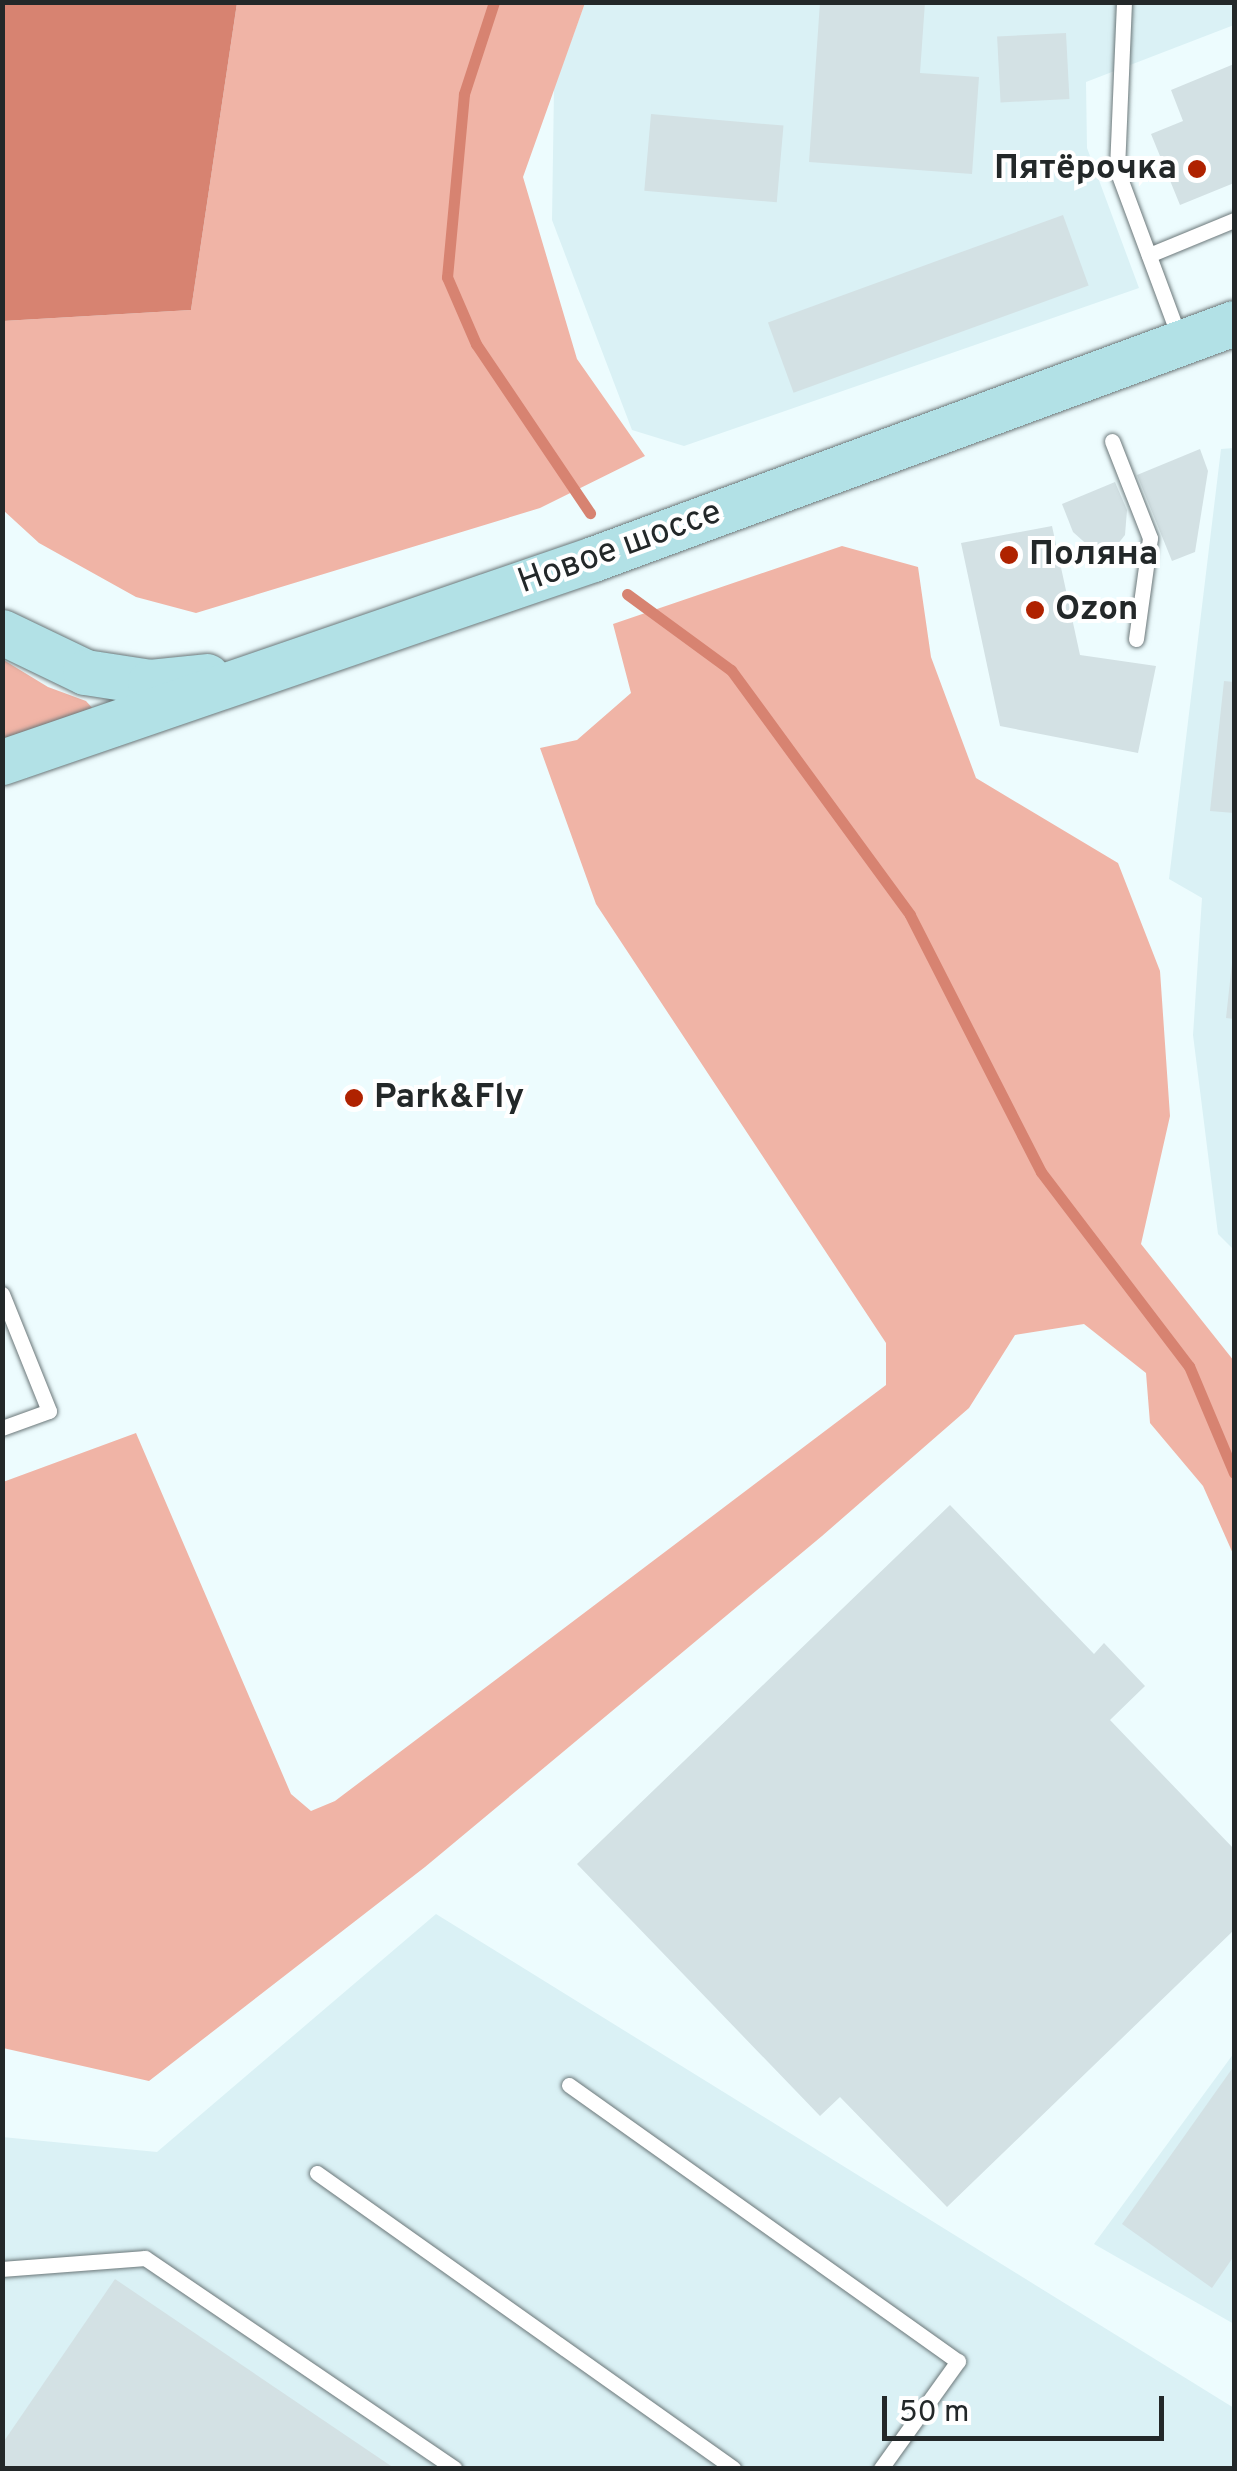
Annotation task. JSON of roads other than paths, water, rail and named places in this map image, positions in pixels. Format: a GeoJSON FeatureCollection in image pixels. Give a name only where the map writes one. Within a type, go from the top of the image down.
{"type":"FeatureCollection","features":[{"type":"Feature","properties":{"kind":"main road","name":"Новое шоссе"},"geometry":{"type":"LineString","coordinates":[[2,762],[288,667],[1234,323]]}},
{"type":"Feature","properties":{"kind":"main road"},"geometry":{"type":"LineString","coordinates":[[2,632],[85,672],[150,682],[288,667]]}},
{"type":"Feature","properties":{"kind":"lane"},"geometry":{"type":"LineString","coordinates":[[1124,2],[1117,170],[1181,342]]}},
{"type":"Feature","properties":{"kind":"lane"},"geometry":{"type":"LineString","coordinates":[[1149,255],[1234,220]]}},
{"type":"Feature","properties":{"kind":"lane"},"geometry":{"type":"LineString","coordinates":[[1112,441],[1150,538],[1136,640]]}},
{"type":"Feature","properties":{"kind":"lane"},"geometry":{"type":"LineString","coordinates":[[2,1294],[49,1411],[2,1428]]}},
{"type":"Feature","properties":{"kind":"lane"},"geometry":{"type":"LineString","coordinates":[[569,2085],[958,2361],[881,2468]]}},
{"type":"Feature","properties":{"kind":"lane"},"geometry":{"type":"LineString","coordinates":[[316,2174],[734,2468]]}},
{"type":"Feature","properties":{"kind":"lane"},"geometry":{"type":"LineString","coordinates":[[2,2269],[145,2258],[454,2468]]}},
{"type":"Feature","properties":{"kind":"waterway"},"geometry":{"type":"LineString","coordinates":[[494,2],[464,94],[447,277],[476,344],[590,513]]}},
{"type":"Feature","properties":{"kind":"waterway"},"geometry":{"type":"LineString","coordinates":[[627,594],[731,670],[910,915],[1041,1172],[1189,1366],[1234,1473]]}},
{"type":"Feature","properties":{"kind":"place","name":"Пятёрочка"},"geometry":{"type":"Point","coordinates":[1197,169]}},
{"type":"Feature","properties":{"kind":"place","name":"Поляна"},"geometry":{"type":"Point","coordinates":[1009,555]}},
{"type":"Feature","properties":{"kind":"place","name":"Ozon"},"geometry":{"type":"Point","coordinates":[1035,610]}},
{"type":"Feature","properties":{"kind":"place","name":"Park&Fly"},"geometry":{"type":"Point","coordinates":[354,1098]}}]}
